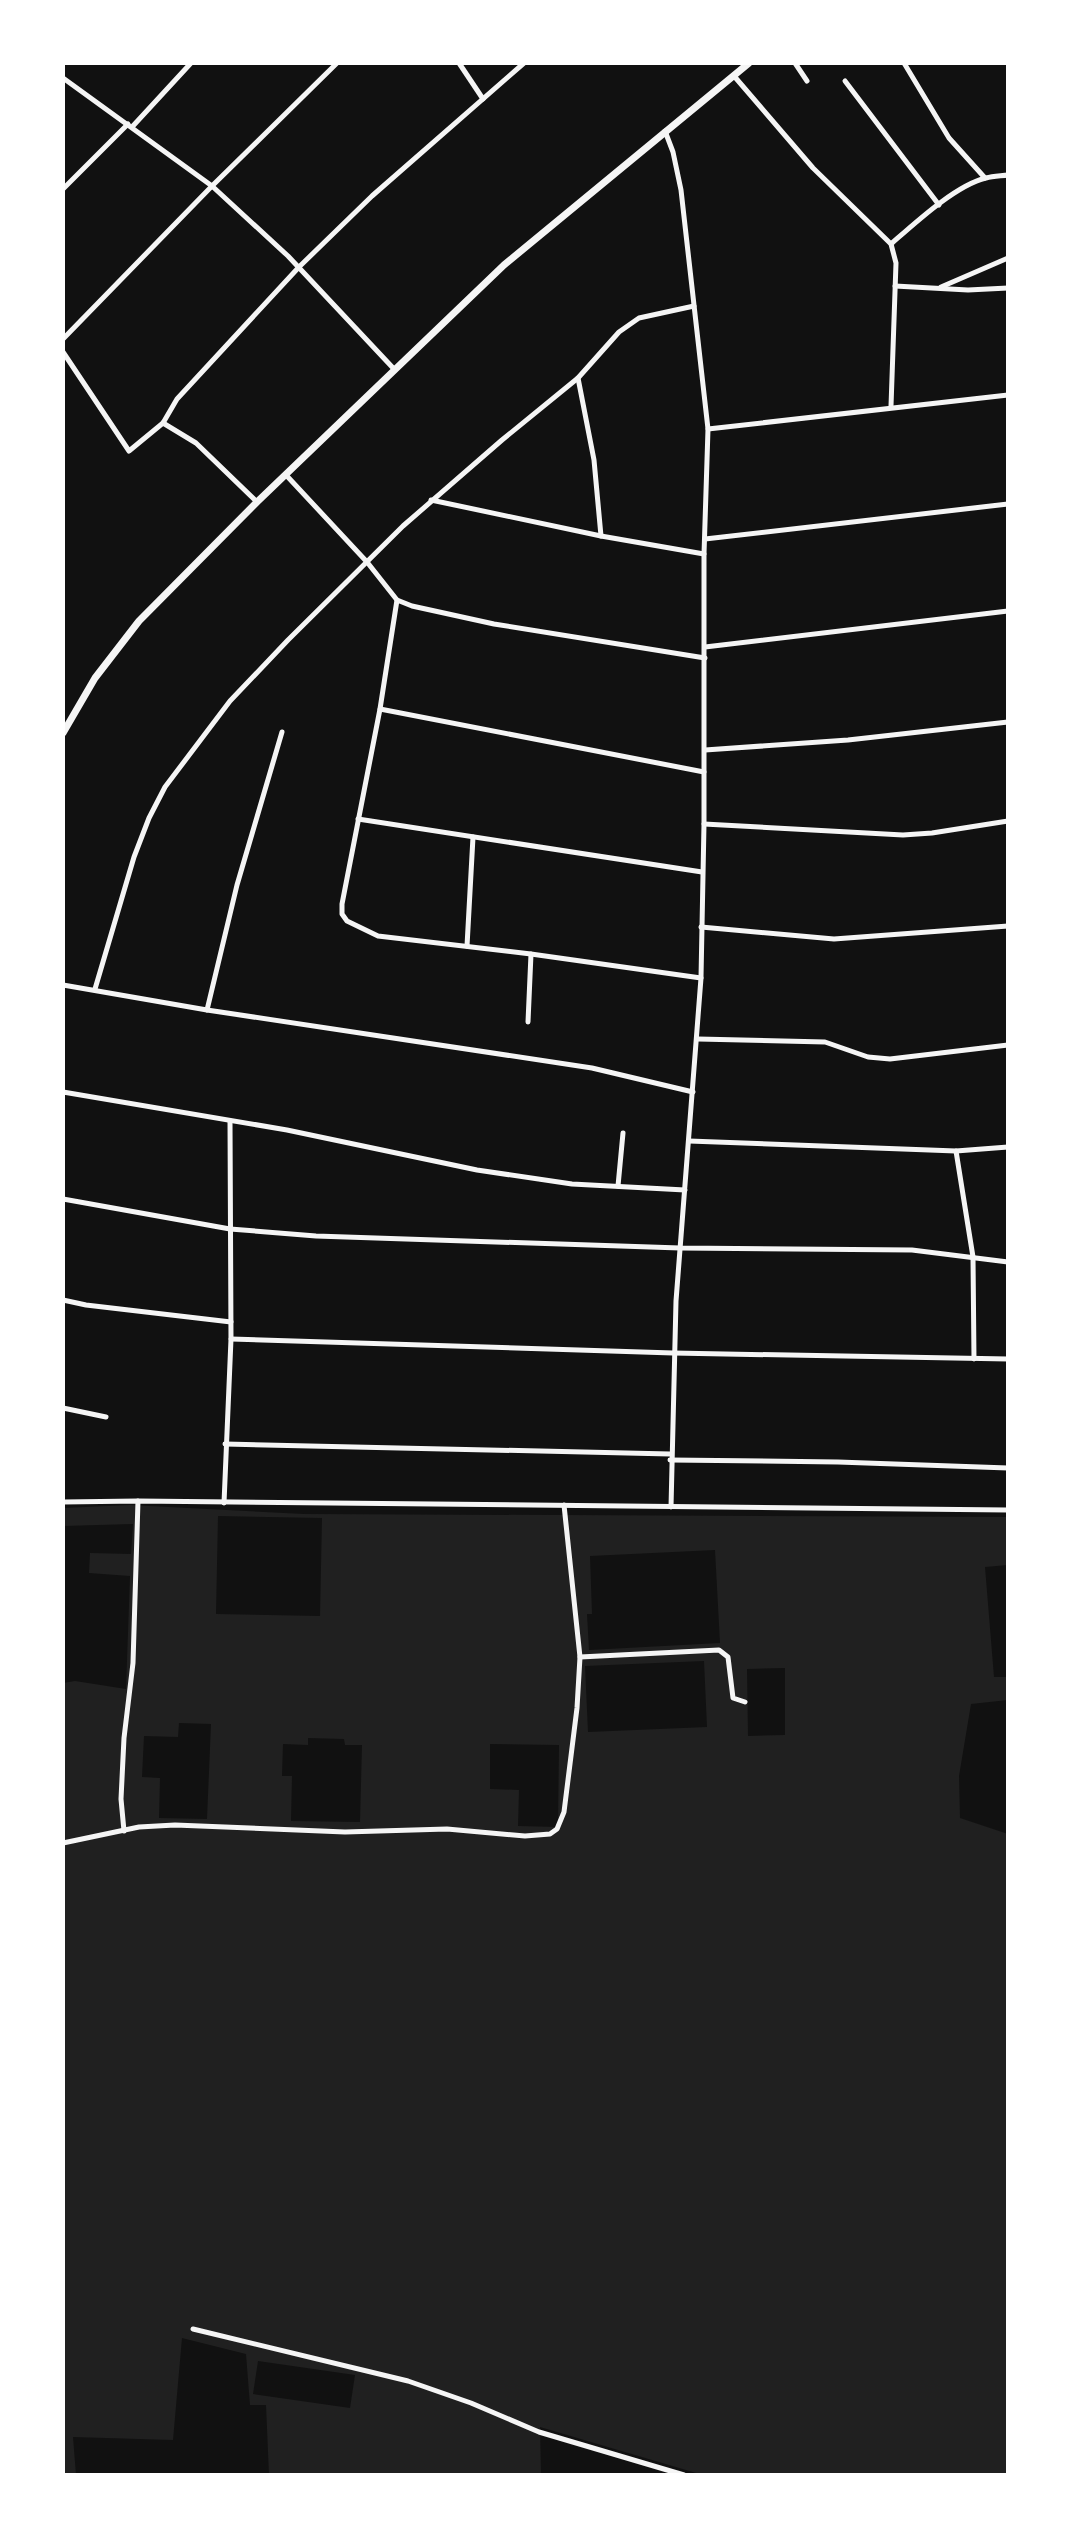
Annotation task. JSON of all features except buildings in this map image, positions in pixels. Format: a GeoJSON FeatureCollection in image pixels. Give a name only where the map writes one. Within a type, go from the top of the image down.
{"type":"FeatureCollection","features":[{"type":"Feature","properties":{"kind":"main road"},"geometry":{"type":"LineString","coordinates":[[63,733],[95,678],[139,621],[257,502],[504,265],[749,63]]}},
{"type":"Feature","properties":{"kind":"street"},"geometry":{"type":"LineString","coordinates":[[63,189],[191,63]]}},
{"type":"Feature","properties":{"kind":"street"},"geometry":{"type":"LineString","coordinates":[[63,339],[337,63]]}},
{"type":"Feature","properties":{"kind":"street"},"geometry":{"type":"LineString","coordinates":[[459,63],[483,99]]}},
{"type":"Feature","properties":{"kind":"street"},"geometry":{"type":"LineString","coordinates":[[63,352],[129,451],[163,423],[177,399],[299,267],[386,183],[524,63]]}},
{"type":"Feature","properties":{"kind":"street"},"geometry":{"type":"LineString","coordinates":[[795,63],[807,80]]}},
{"type":"Feature","properties":{"kind":"street"},"geometry":{"type":"LineString","coordinates":[[904,63],[949,138],[985,178]]}},
{"type":"Feature","properties":{"kind":"street"},"geometry":{"type":"LineString","coordinates":[[734,76],[813,168],[891,243],[896,263],[891,406]]}},
{"type":"Feature","properties":{"kind":"street"},"geometry":{"type":"LineString","coordinates":[[63,78],[212,186],[299,267],[394,369]]}},
{"type":"Feature","properties":{"kind":"street"},"geometry":{"type":"LineString","coordinates":[[845,81],[939,205]]}},
{"type":"Feature","properties":{"kind":"street"},"geometry":{"type":"LineString","coordinates":[[665,131],[673,152],[681,190],[708,429],[704,554],[705,750],[701,978],[673,1353],[671,1507]]}},
{"type":"Feature","properties":{"kind":"street"},"geometry":{"type":"LineString","coordinates":[[891,243],[972,183],[1008,175]]}},
{"type":"Feature","properties":{"kind":"street"},"geometry":{"type":"LineString","coordinates":[[938,288],[1008,258]]}},
{"type":"Feature","properties":{"kind":"street"},"geometry":{"type":"LineString","coordinates":[[895,286],[1008,288]]}},
{"type":"Feature","properties":{"kind":"street"},"geometry":{"type":"LineString","coordinates":[[94,989],[134,857],[165,787],[230,701],[288,640],[431,500],[578,378],[606,344],[631,322],[648,315],[694,306]]}},
{"type":"Feature","properties":{"kind":"street"},"geometry":{"type":"LineString","coordinates":[[578,378],[594,460],[601,536]]}},
{"type":"Feature","properties":{"kind":"street"},"geometry":{"type":"LineString","coordinates":[[708,429],[891,406],[1008,395]]}},
{"type":"Feature","properties":{"kind":"street"},"geometry":{"type":"LineString","coordinates":[[163,423],[196,443],[257,502]]}},
{"type":"Feature","properties":{"kind":"street"},"geometry":{"type":"LineString","coordinates":[[286,475],[367,562],[397,600],[412,606],[494,624],[705,658]]}},
{"type":"Feature","properties":{"kind":"street"},"geometry":{"type":"LineString","coordinates":[[431,500],[601,536],[704,554]]}},
{"type":"Feature","properties":{"kind":"street"},"geometry":{"type":"LineString","coordinates":[[705,539],[1008,504]]}},
{"type":"Feature","properties":{"kind":"street"},"geometry":{"type":"LineString","coordinates":[[397,600],[342,915],[347,921],[378,936],[701,978]]}},
{"type":"Feature","properties":{"kind":"street"},"geometry":{"type":"LineString","coordinates":[[705,647],[1008,611]]}},
{"type":"Feature","properties":{"kind":"street"},"geometry":{"type":"LineString","coordinates":[[380,709],[704,772]]}},
{"type":"Feature","properties":{"kind":"street"},"geometry":{"type":"LineString","coordinates":[[705,750],[848,740],[1008,722]]}},
{"type":"Feature","properties":{"kind":"street"},"geometry":{"type":"LineString","coordinates":[[207,1010],[237,886],[282,732]]}},
{"type":"Feature","properties":{"kind":"street"},"geometry":{"type":"LineString","coordinates":[[358,819],[702,872]]}},
{"type":"Feature","properties":{"kind":"street"},"geometry":{"type":"LineString","coordinates":[[704,824],[903,835],[1008,821]]}},
{"type":"Feature","properties":{"kind":"street"},"geometry":{"type":"LineString","coordinates":[[467,946],[473,837]]}},
{"type":"Feature","properties":{"kind":"street"},"geometry":{"type":"LineString","coordinates":[[701,927],[834,939],[1008,926]]}},
{"type":"Feature","properties":{"kind":"street"},"geometry":{"type":"LineString","coordinates":[[527,1022],[531,954]]}},
{"type":"Feature","properties":{"kind":"street"},"geometry":{"type":"LineString","coordinates":[[63,985],[207,1010],[592,1068],[693,1092]]}},
{"type":"Feature","properties":{"kind":"street"},"geometry":{"type":"LineString","coordinates":[[698,1039],[825,1042],[868,1056],[890,1059],[1008,1045]]}},
{"type":"Feature","properties":{"kind":"street"},"geometry":{"type":"LineString","coordinates":[[63,1092],[286,1130],[477,1170],[572,1184],[685,1190]]}},
{"type":"Feature","properties":{"kind":"street"},"geometry":{"type":"LineString","coordinates":[[224,1503],[231,1339],[230,1121]]}},
{"type":"Feature","properties":{"kind":"street"},"geometry":{"type":"LineString","coordinates":[[618,1186],[624,1133]]}},
{"type":"Feature","properties":{"kind":"street"},"geometry":{"type":"LineString","coordinates":[[689,1140],[956,1150],[1008,1147]]}},
{"type":"Feature","properties":{"kind":"street"},"geometry":{"type":"LineString","coordinates":[[956,1150],[974,1257],[974,1359]]}},
{"type":"Feature","properties":{"kind":"street"},"geometry":{"type":"LineString","coordinates":[[63,1199],[230,1229],[354,1238],[680,1248],[912,1250],[1008,1262]]}},
{"type":"Feature","properties":{"kind":"street"},"geometry":{"type":"LineString","coordinates":[[63,1300],[231,1322]]}},
{"type":"Feature","properties":{"kind":"street"},"geometry":{"type":"LineString","coordinates":[[231,1339],[673,1353],[1008,1359]]}},
{"type":"Feature","properties":{"kind":"street"},"geometry":{"type":"LineString","coordinates":[[63,1408],[106,1417]]}},
{"type":"Feature","properties":{"kind":"street"},"geometry":{"type":"LineString","coordinates":[[225,1444],[1008,1468]]}},
{"type":"Feature","properties":{"kind":"street"},"geometry":{"type":"LineString","coordinates":[[124,1831],[121,1799],[124,1738],[133,1663],[138,1501]]}},
{"type":"Feature","properties":{"kind":"street"},"geometry":{"type":"LineString","coordinates":[[63,1502],[1008,1510]]}},
{"type":"Feature","properties":{"kind":"street"},"geometry":{"type":"LineString","coordinates":[[63,1843],[124,1831],[175,1825],[345,1832],[447,1829],[525,1836],[550,1834],[557,1829],[564,1812],[578,1708],[580,1657],[564,1505]]}},
{"type":"Feature","properties":{"kind":"street"},"geometry":{"type":"LineString","coordinates":[[580,1657],[719,1650],[729,1657],[733,1699],[745,1702]]}},
{"type":"Feature","properties":{"kind":"street"},"geometry":{"type":"LineString","coordinates":[[192,2329],[408,2381],[471,2403],[539,2432],[684,2475]]}},
{"type":"Feature","properties":{"kind":"shaded area"},"geometry":{"type":"Polygon","coordinates":[[[130,1505],[304,1514],[1008,1517],[1008,1565],[985,1567],[994,1677],[1008,1677],[1008,1700],[971,1704],[959,1776],[960,1818],[1008,1834],[1008,2475],[703,2475],[540,2427],[541,2475],[269,2475],[266,2405],[250,2405],[246,2354],[182,2338],[173,2440],[73,2437],[76,2475],[63,2475],[63,1683],[75,1681],[126,1689],[130,1576],[89,1573],[90,1553],[131,1554],[133,1524],[63,1526],[63,1508],[130,1505]],[[218,1516],[216,1614],[320,1616],[322,1518],[218,1516]],[[715,1550],[590,1556],[592,1614],[587,1614],[589,1650],[720,1643],[715,1550]],[[704,1661],[585,1666],[588,1732],[707,1727],[704,1661]],[[785,1668],[747,1669],[748,1736],[785,1735],[785,1668]],[[179,1723],[178,1737],[144,1736],[142,1777],[160,1778],[159,1818],[207,1819],[211,1724],[179,1723]],[[308,1738],[308,1745],[283,1744],[282,1776],[292,1776],[291,1821],[360,1822],[362,1745],[345,1745],[344,1739],[308,1738]],[[490,1744],[490,1789],[519,1790],[518,1826],[558,1827],[559,1745],[490,1744]],[[258,2361],[253,2394],[350,2408],[355,2375],[258,2361]]]}}]}
